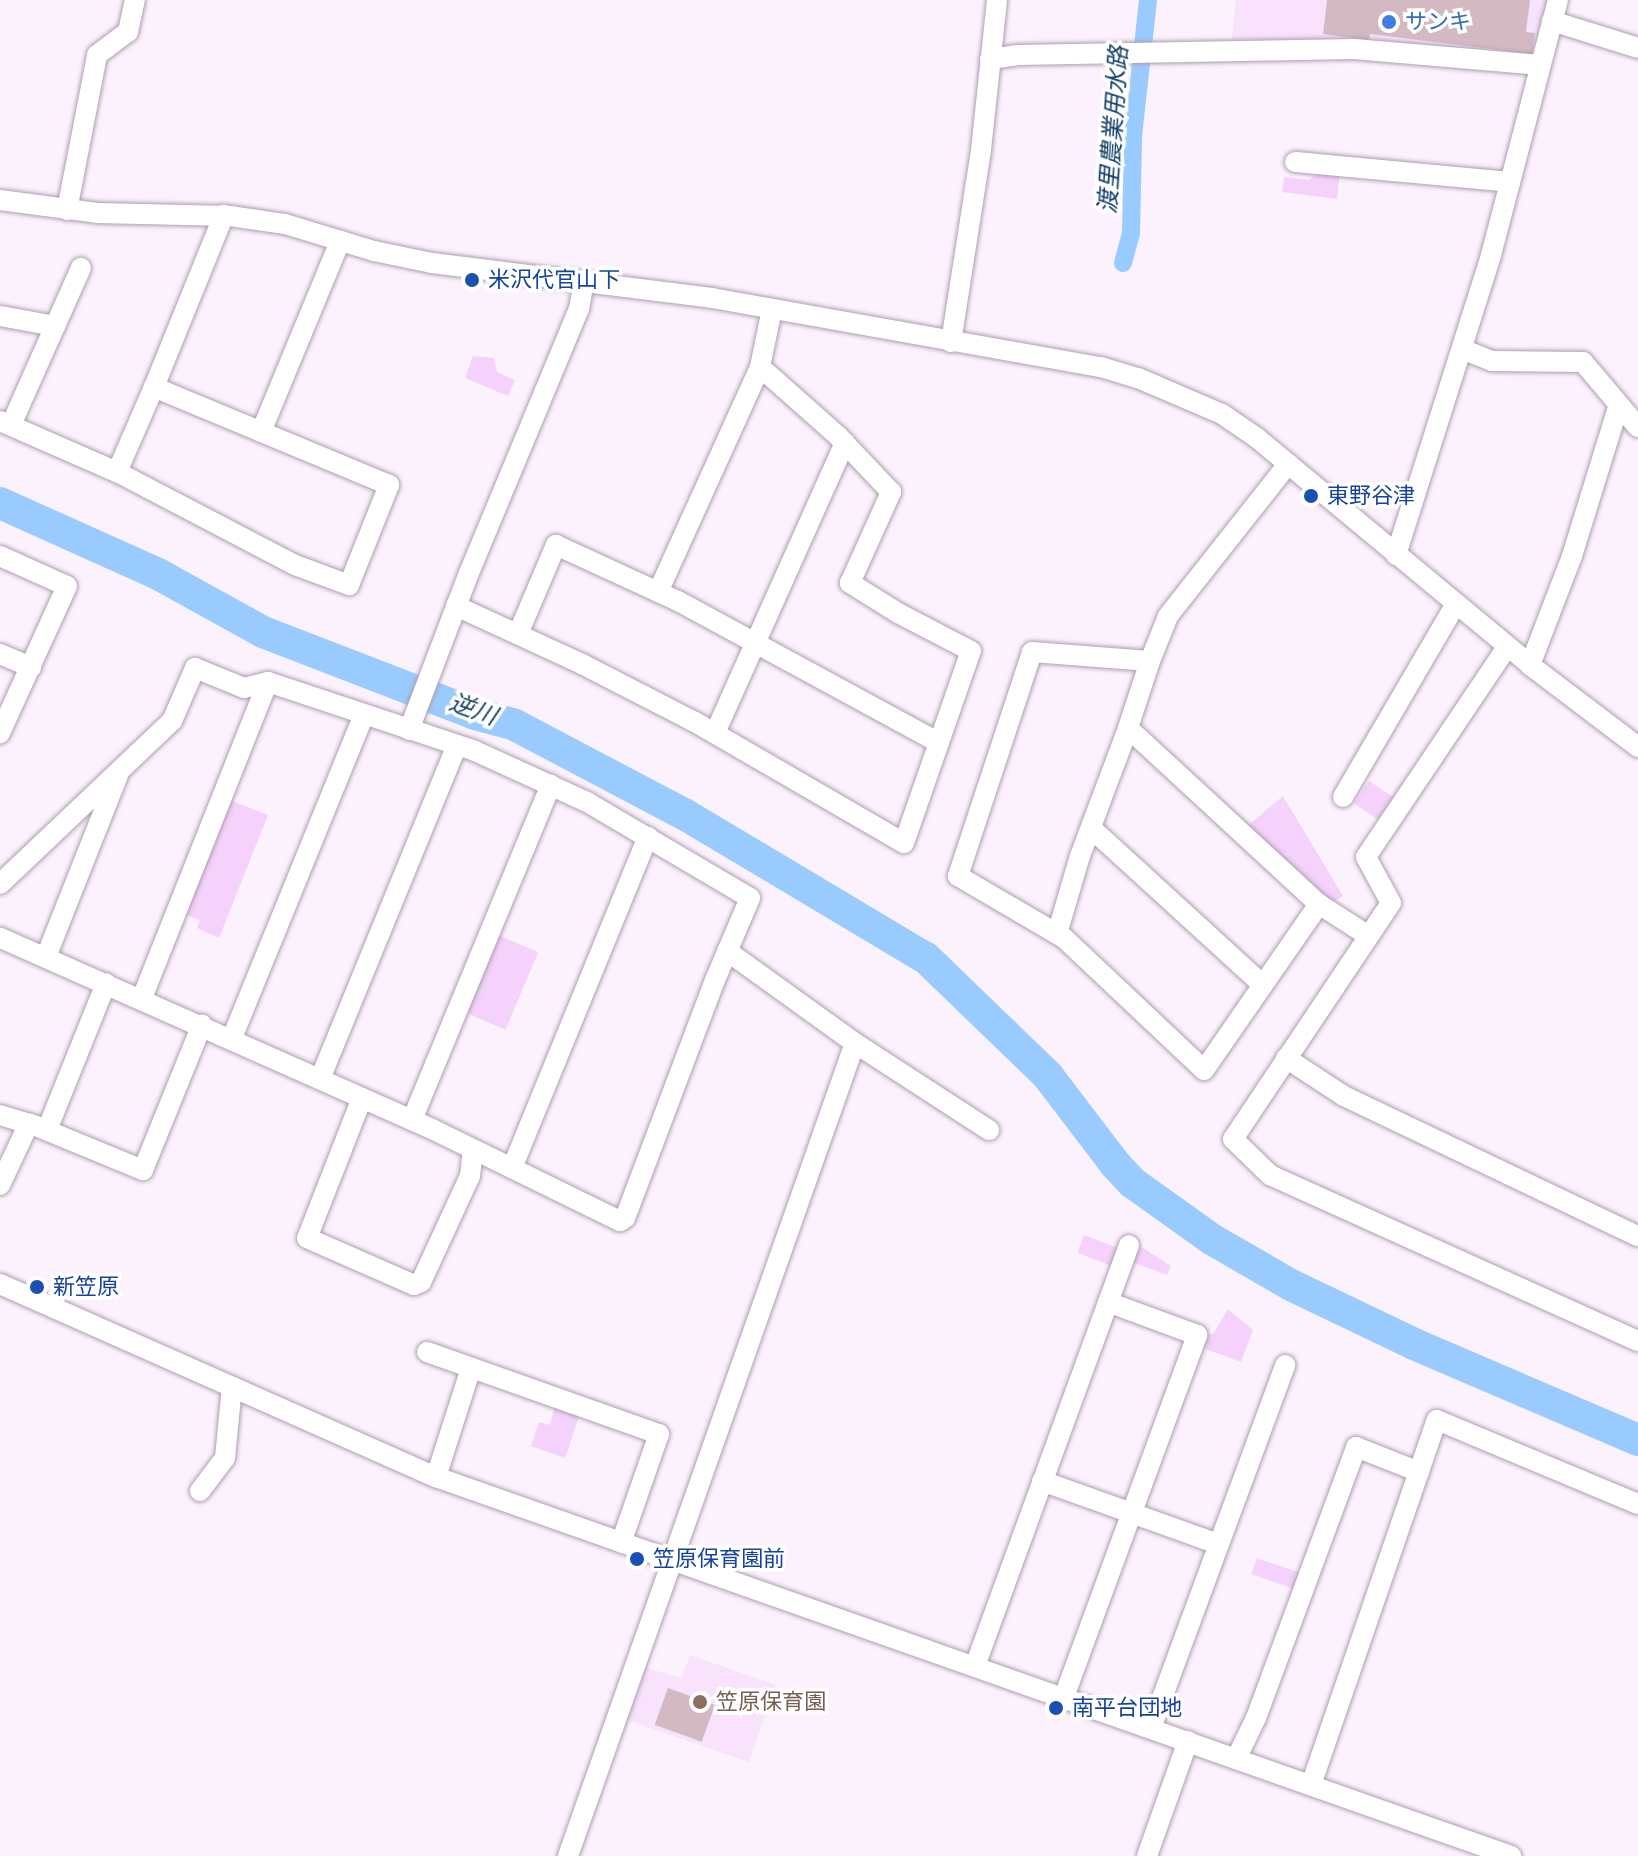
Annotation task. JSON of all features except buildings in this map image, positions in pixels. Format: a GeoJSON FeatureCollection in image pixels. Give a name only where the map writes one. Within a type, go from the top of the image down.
{"type":"FeatureCollection","features":[{"type":"Feature","properties":{"kind":"street"},"geometry":{"type":"LineString","coordinates":[[67,210],[97,55],[128,32],[135,0]]}},
{"type":"Feature","properties":{"kind":"street"},"geometry":{"type":"LineString","coordinates":[[951,342],[981,150],[997,0]]}},
{"type":"Feature","properties":{"kind":"street"},"geometry":{"type":"LineString","coordinates":[[1396,555],[1462,349],[1558,0]]}},
{"type":"Feature","properties":{"kind":"street"},"geometry":{"type":"LineString","coordinates":[[1552,21],[1638,48]]}},
{"type":"Feature","properties":{"kind":"street"},"geometry":{"type":"LineString","coordinates":[[990,59],[1017,55],[1354,49],[1540,65]]}},
{"type":"Feature","properties":{"kind":"street"},"geometry":{"type":"LineString","coordinates":[[1295,162],[1510,182]]}},
{"type":"Feature","properties":{"kind":"street"},"geometry":{"type":"LineString","coordinates":[[0,200],[67,210],[224,215],[285,224],[432,263],[772,309],[1101,367],[1138,378],[1222,414],[1288,464],[1507,647],[1638,747]]}},
{"type":"Feature","properties":{"kind":"street"},"geometry":{"type":"LineString","coordinates":[[117,472],[224,215]]}},
{"type":"Feature","properties":{"kind":"street"},"geometry":{"type":"LineString","coordinates":[[261,432],[340,241]]}},
{"type":"Feature","properties":{"kind":"street"},"geometry":{"type":"LineString","coordinates":[[81,268],[5,423],[117,472],[295,565],[349,585],[389,485],[154,387]]}},
{"type":"Feature","properties":{"kind":"street"},"geometry":{"type":"LineString","coordinates":[[412,723],[456,606],[579,309],[584,282]]}},
{"type":"Feature","properties":{"kind":"street"},"geometry":{"type":"LineString","coordinates":[[658,592],[760,367],[772,309]]}},
{"type":"Feature","properties":{"kind":"street"},"geometry":{"type":"LineString","coordinates":[[0,316],[55,326]]}},
{"type":"Feature","properties":{"kind":"street"},"geometry":{"type":"LineString","coordinates":[[1462,349],[1492,361],[1583,362],[1638,427]]}},
{"type":"Feature","properties":{"kind":"street"},"geometry":{"type":"LineString","coordinates":[[456,606],[715,733],[904,843],[971,651],[898,613],[850,583],[891,492],[845,443],[760,367]]}},
{"type":"Feature","properties":{"kind":"street"},"geometry":{"type":"LineString","coordinates":[[1530,665],[1572,556],[1618,407]]}},
{"type":"Feature","properties":{"kind":"street"},"geometry":{"type":"LineString","coordinates":[[715,733],[845,443]]}},
{"type":"Feature","properties":{"kind":"street"},"geometry":{"type":"LineString","coordinates":[[1057,934],[1091,828],[1168,616],[1288,464]]}},
{"type":"Feature","properties":{"kind":"street"},"geometry":{"type":"LineString","coordinates":[[518,634],[556,545],[658,592],[757,643],[939,743]]}},
{"type":"Feature","properties":{"kind":"street"},"geometry":{"type":"LineString","coordinates":[[0,556],[67,586],[0,733]]}},
{"type":"Feature","properties":{"kind":"street"},"geometry":{"type":"LineString","coordinates":[[1343,797],[1456,604]]}},
{"type":"Feature","properties":{"kind":"street"},"geometry":{"type":"LineString","coordinates":[[1507,647],[1366,857],[1391,903],[1233,1139],[1270,1175],[1638,1341]]}},
{"type":"Feature","properties":{"kind":"street"},"geometry":{"type":"LineString","coordinates":[[1150,661],[1032,652],[958,876],[1057,934],[1204,1070],[1319,904]]}},
{"type":"Feature","properties":{"kind":"street"},"geometry":{"type":"LineString","coordinates":[[0,654],[31,667]]}},
{"type":"Feature","properties":{"kind":"street"},"geometry":{"type":"LineString","coordinates":[[0,884],[172,721],[195,668],[244,688],[268,682],[364,715],[412,723],[456,747],[551,785],[648,837],[750,898],[625,1218],[620,1221],[412,1120],[142,998],[0,938]]}},
{"type":"Feature","properties":{"kind":"street"},"geometry":{"type":"LineString","coordinates":[[142,998],[268,682]]}},
{"type":"Feature","properties":{"kind":"street"},"geometry":{"type":"LineString","coordinates":[[232,1038],[364,715]]}},
{"type":"Feature","properties":{"kind":"street"},"geometry":{"type":"LineString","coordinates":[[1128,728],[1319,904],[1367,935]]}},
{"type":"Feature","properties":{"kind":"street"},"geometry":{"type":"LineString","coordinates":[[320,1079],[456,747]]}},
{"type":"Feature","properties":{"kind":"street"},"geometry":{"type":"LineString","coordinates":[[46,957],[119,770]]}},
{"type":"Feature","properties":{"kind":"street"},"geometry":{"type":"LineString","coordinates":[[412,1120],[551,785]]}},
{"type":"Feature","properties":{"kind":"street"},"geometry":{"type":"LineString","coordinates":[[1091,828],[1262,984]]}},
{"type":"Feature","properties":{"kind":"street"},"geometry":{"type":"LineString","coordinates":[[512,1168],[648,837]]}},
{"type":"Feature","properties":{"kind":"street"},"geometry":{"type":"LineString","coordinates":[[727,951],[855,1043],[989,1130]]}},
{"type":"Feature","properties":{"kind":"street"},"geometry":{"type":"LineString","coordinates":[[0,1185],[38,1127],[106,983]]}},
{"type":"Feature","properties":{"kind":"street"},"geometry":{"type":"LineString","coordinates":[[0,1115],[38,1127],[143,1170],[202,1025]]}},
{"type":"Feature","properties":{"kind":"street"},"geometry":{"type":"LineString","coordinates":[[568,1856],[855,1043]]}},
{"type":"Feature","properties":{"kind":"street"},"geometry":{"type":"LineString","coordinates":[[1286,1058],[1344,1096],[1638,1236]]}},
{"type":"Feature","properties":{"kind":"street"},"geometry":{"type":"LineString","coordinates":[[362,1098],[307,1238],[414,1285],[421,1282],[470,1176],[473,1149]]}},
{"type":"Feature","properties":{"kind":"street"},"geometry":{"type":"LineString","coordinates":[[975,1666],[1129,1245]]}},
{"type":"Feature","properties":{"kind":"street"},"geometry":{"type":"LineString","coordinates":[[0,1284],[436,1477],[1511,1856]]}},
{"type":"Feature","properties":{"kind":"street"},"geometry":{"type":"LineString","coordinates":[[1064,1697],[1197,1335],[1108,1302]]}},
{"type":"Feature","properties":{"kind":"street"},"geometry":{"type":"LineString","coordinates":[[427,1352],[659,1434],[621,1543]]}},
{"type":"Feature","properties":{"kind":"street"},"geometry":{"type":"LineString","coordinates":[[1151,1728],[1285,1365]]}},
{"type":"Feature","properties":{"kind":"street"},"geometry":{"type":"LineString","coordinates":[[436,1477],[471,1368]]}},
{"type":"Feature","properties":{"kind":"street"},"geometry":{"type":"LineString","coordinates":[[200,1491],[225,1458],[232,1386]]}},
{"type":"Feature","properties":{"kind":"street"},"geometry":{"type":"LineString","coordinates":[[1311,1785],[1437,1420],[1638,1504]]}},
{"type":"Feature","properties":{"kind":"street"},"geometry":{"type":"LineString","coordinates":[[1236,1759],[1256,1718],[1356,1447],[1419,1472]]}},
{"type":"Feature","properties":{"kind":"street"},"geometry":{"type":"LineString","coordinates":[[1042,1481],[1218,1544]]}},
{"type":"Feature","properties":{"kind":"street"},"geometry":{"type":"LineString","coordinates":[[1147,1856],[1188,1741]]}},
{"type":"Feature","properties":{"kind":"shaded area","name":"サンキ"},"geometry":{"type":"Polygon","coordinates":[[[1236,0],[1550,0],[1535,59],[1231,44],[1236,0]]]}},
{"type":"Feature","properties":{"kind":"shaded area"},"geometry":{"type":"Polygon","coordinates":[[[1319,172],[1340,174],[1337,199],[1282,192],[1284,177],[1309,180],[1319,172]]]}},
{"type":"Feature","properties":{"kind":"shaded area"},"geometry":{"type":"Polygon","coordinates":[[[473,356],[494,358],[497,372],[515,380],[508,396],[465,378],[473,356]]]}},
{"type":"Feature","properties":{"kind":"shaded area"},"geometry":{"type":"Polygon","coordinates":[[[1369,781],[1393,797],[1378,820],[1354,803],[1369,781]]]}},
{"type":"Feature","properties":{"kind":"shaded area"},"geometry":{"type":"Polygon","coordinates":[[[1283,796],[1343,896],[1330,904],[1245,828],[1283,796]]]}},
{"type":"Feature","properties":{"kind":"shaded area"},"geometry":{"type":"Polygon","coordinates":[[[227,799],[268,815],[219,938],[197,928],[200,920],[181,913],[227,799]]]}},
{"type":"Feature","properties":{"kind":"shaded area"},"geometry":{"type":"Polygon","coordinates":[[[495,934],[538,952],[505,1030],[462,1011],[495,934]]]}},
{"type":"Feature","properties":{"kind":"shaded area"},"geometry":{"type":"Polygon","coordinates":[[[1084,1235],[1118,1248],[1111,1266],[1077,1253],[1084,1235]]]}},
{"type":"Feature","properties":{"kind":"shaded area"},"geometry":{"type":"Polygon","coordinates":[[[1138,1245],[1171,1266],[1167,1275],[1132,1262],[1138,1245]]]}},
{"type":"Feature","properties":{"kind":"shaded area"},"geometry":{"type":"Polygon","coordinates":[[[1228,1309],[1253,1330],[1241,1362],[1203,1348],[1207,1335],[1213,1334],[1228,1309]]]}},
{"type":"Feature","properties":{"kind":"shaded area"},"geometry":{"type":"Polygon","coordinates":[[[555,1406],[580,1414],[565,1458],[531,1446],[539,1422],[550,1425],[555,1406]]]}},
{"type":"Feature","properties":{"kind":"shaded area"},"geometry":{"type":"Polygon","coordinates":[[[1257,1558],[1300,1573],[1295,1589],[1251,1574],[1257,1558]]]}},
{"type":"Feature","properties":{"kind":"shaded area","name":"笠原保育園"},"geometry":{"type":"Polygon","coordinates":[[[690,1655],[776,1685],[749,1762],[624,1719],[641,1666],[681,1678],[690,1655]]]}},
{"type":"Feature","properties":{"kind":"waterway","name":"渡里農業用水路"},"geometry":{"type":"LineString","coordinates":[[1123,263],[1131,234],[1133,136],[1148,0]]}},
{"type":"Feature","properties":{"kind":"waterway","name":"逆川"},"geometry":{"type":"LineString","coordinates":[[0,503],[158,574],[263,632],[475,714],[513,724],[684,814],[926,958],[1048,1076],[1133,1183],[1213,1240],[1291,1285],[1414,1344],[1638,1440]]}},
{"type":"Feature","properties":{"kind":"place","name":"サンキ"},"geometry":{"type":"Point","coordinates":[1389,22]}},
{"type":"Feature","properties":{"kind":"place","name":"米沢代官山下"},"geometry":{"type":"Point","coordinates":[472,280]}},
{"type":"Feature","properties":{"kind":"place","name":"東野谷津"},"geometry":{"type":"Point","coordinates":[1311,496]}},
{"type":"Feature","properties":{"kind":"place","name":"新笠原"},"geometry":{"type":"Point","coordinates":[37,1287]}},
{"type":"Feature","properties":{"kind":"place","name":"笠原保育園前"},"geometry":{"type":"Point","coordinates":[637,1559]}},
{"type":"Feature","properties":{"kind":"place","name":"笠原保育園"},"geometry":{"type":"Point","coordinates":[700,1702]}},
{"type":"Feature","properties":{"kind":"place","name":"南平台団地"},"geometry":{"type":"Point","coordinates":[1056,1708]}}]}
